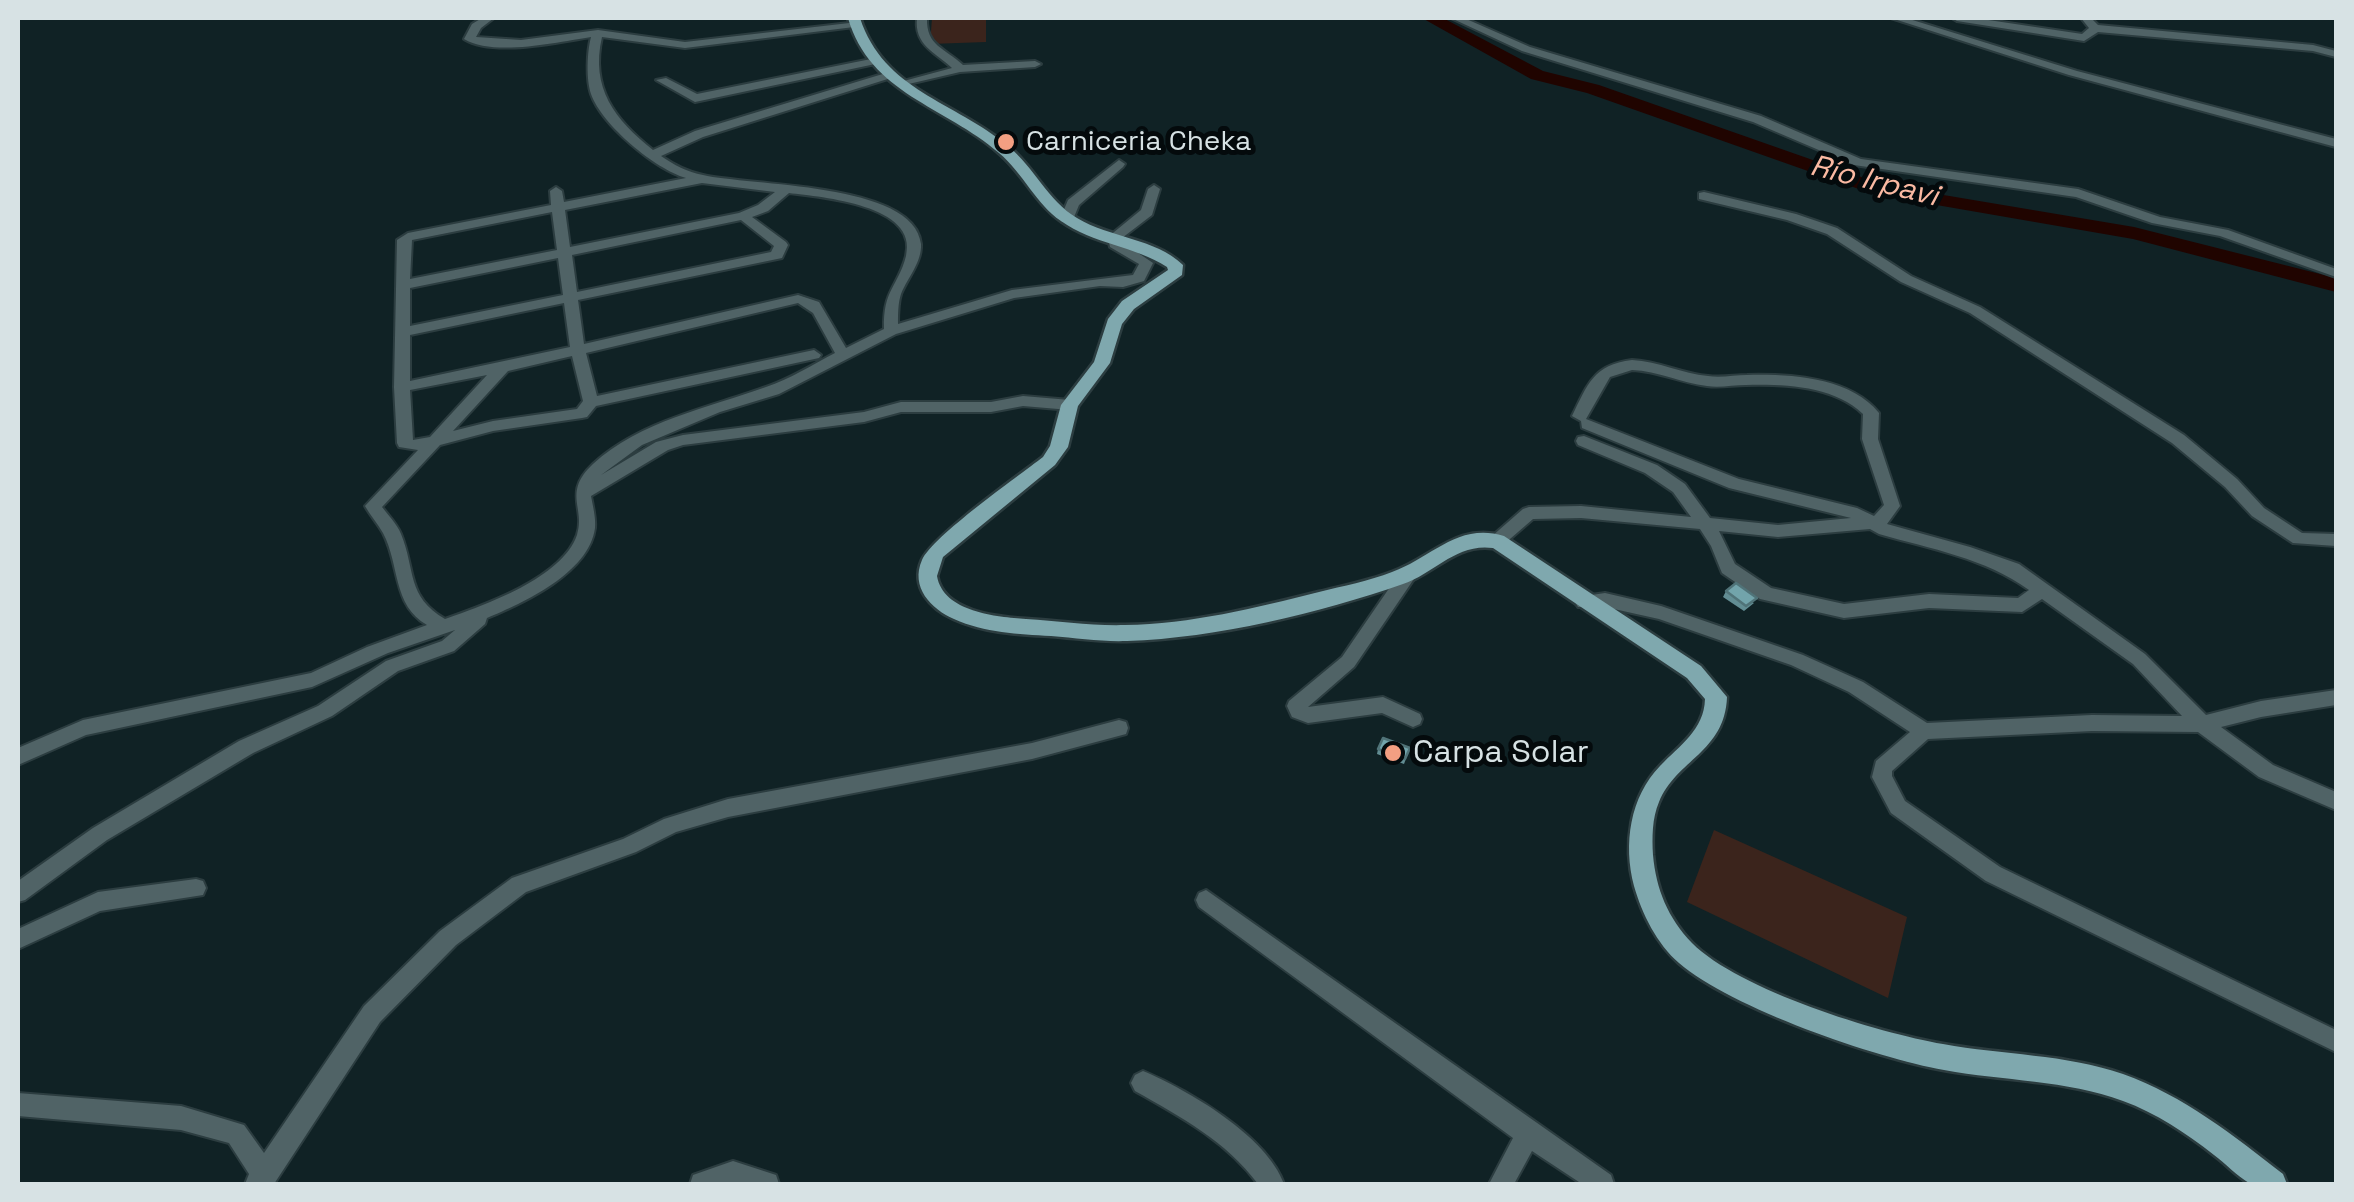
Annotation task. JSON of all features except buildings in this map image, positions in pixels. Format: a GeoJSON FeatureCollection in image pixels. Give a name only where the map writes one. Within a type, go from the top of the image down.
{"type":"FeatureCollection","features":[{"type":"Feature","properties":{"kind":"main road"},"geometry":{"type":"LineString","coordinates":[[854,20],[862,46],[890,73],[1006,151],[1067,220],[1158,252],[1175,265],[1176,272],[1128,305],[1114,323],[1102,363],[1070,405],[1060,447],[931,559],[927,579],[934,596],[946,606],[1014,626],[1155,631],[1237,619],[1409,574],[1455,543],[1473,538],[1497,541],[1694,672],[1716,697],[1715,722],[1652,792],[1641,843],[1652,903],[1668,933],[1690,956],[1766,997],[1882,1042],[1940,1057],[2079,1075],[2121,1087],[2187,1116],[2273,1184]]}},
{"type":"Feature","properties":{"kind":"street"},"geometry":{"type":"LineString","coordinates":[[488,18],[476,26],[470,39],[482,44],[521,43],[598,33],[685,45],[854,20]]}},
{"type":"Feature","properties":{"kind":"street"},"geometry":{"type":"LineString","coordinates":[[922,18],[923,39],[960,68]]}},
{"type":"Feature","properties":{"kind":"street"},"geometry":{"type":"LineString","coordinates":[[1456,18],[1526,49],[1757,119],[1858,162],[2078,193],[2156,220],[2223,233],[2336,274]]}},
{"type":"Feature","properties":{"kind":"street"},"geometry":{"type":"LineString","coordinates":[[1896,18],[2073,72],[2336,143]]}},
{"type":"Feature","properties":{"kind":"street"},"geometry":{"type":"LineString","coordinates":[[1956,18],[2064,38],[2084,38],[2090,23],[2313,48],[2336,54]]}},
{"type":"Feature","properties":{"kind":"street"},"geometry":{"type":"LineString","coordinates":[[598,33],[592,48],[598,75],[596,92],[651,156],[687,176],[860,201],[907,227],[914,254],[893,298],[890,331]]}},
{"type":"Feature","properties":{"kind":"street"},"geometry":{"type":"LineString","coordinates":[[662,80],[695,98],[890,73],[1035,64]]}},
{"type":"Feature","properties":{"kind":"street"},"geometry":{"type":"LineString","coordinates":[[651,156],[659,149],[710,130],[890,73]]}},
{"type":"Feature","properties":{"kind":"street"},"geometry":{"type":"LineString","coordinates":[[1067,220],[1074,202],[1119,164]]}},
{"type":"Feature","properties":{"kind":"street"},"geometry":{"type":"LineString","coordinates":[[702,179],[408,237],[402,438],[413,445],[493,426],[582,413],[591,402],[814,355]]}},
{"type":"Feature","properties":{"kind":"street"},"geometry":{"type":"LineString","coordinates":[[404,286],[744,216],[764,208],[788,188]]}},
{"type":"Feature","properties":{"kind":"street"},"geometry":{"type":"LineString","coordinates":[[18,757],[83,728],[312,680],[379,649],[490,610],[556,573],[575,552],[585,537],[587,518],[582,494],[596,470],[636,442],[715,408],[774,390],[890,331],[1012,294],[1132,281],[1142,275],[1146,263],[1116,244],[1116,237],[1148,212],[1154,189]]}},
{"type":"Feature","properties":{"kind":"street"},"geometry":{"type":"LineString","coordinates":[[556,191],[578,350],[591,402]]}},
{"type":"Feature","properties":{"kind":"street"},"geometry":{"type":"LineString","coordinates":[[1704,196],[1832,231],[1906,279],[1975,310],[2178,440],[2231,483],[2258,512],[2299,539],[2336,540]]}},
{"type":"Feature","properties":{"kind":"street"},"geometry":{"type":"LineString","coordinates":[[404,332],[778,255],[781,245],[744,216]]}},
{"type":"Feature","properties":{"kind":"street"},"geometry":{"type":"LineString","coordinates":[[402,387],[798,299],[808,299],[819,307],[828,335],[842,353]]}},
{"type":"Feature","properties":{"kind":"street"},"geometry":{"type":"LineString","coordinates":[[444,626],[420,613],[411,600],[392,532],[373,506],[503,367]]}},
{"type":"Feature","properties":{"kind":"street"},"geometry":{"type":"LineString","coordinates":[[1497,541],[1528,513],[1582,512],[1778,531],[1871,523],[1888,515],[1892,506],[1870,439],[1871,413],[1866,406],[1831,390],[1774,379],[1703,381],[1666,369],[1624,367],[1604,375],[1584,427]]}},
{"type":"Feature","properties":{"kind":"street"},"geometry":{"type":"LineString","coordinates":[[582,494],[662,446],[694,438],[864,417],[901,407],[991,407],[1024,400],[1070,405]]}},
{"type":"Feature","properties":{"kind":"street"},"geometry":{"type":"LineString","coordinates":[[1584,427],[1665,477],[1692,503],[1720,544],[1728,568],[1766,594],[1854,611],[1929,601],[2022,605],[2043,588]]}},
{"type":"Feature","properties":{"kind":"street"},"geometry":{"type":"LineString","coordinates":[[1584,427],[1735,484],[1857,514],[1871,523],[2013,569],[2139,659],[2202,724],[2266,771],[2336,801]]}},
{"type":"Feature","properties":{"kind":"street"},"geometry":{"type":"LineString","coordinates":[[1409,574],[1348,662],[1296,706],[1308,715],[1384,705],[1413,719]]}},
{"type":"Feature","properties":{"kind":"street"},"geometry":{"type":"LineString","coordinates":[[1584,602],[1606,600],[1661,613],[1797,660],[1856,687],[1924,731],[2092,723],[2202,724],[2261,709],[2336,697]]}},
{"type":"Feature","properties":{"kind":"street"},"geometry":{"type":"LineString","coordinates":[[18,893],[100,834],[246,747],[325,710],[392,666],[448,646],[490,610]]}},
{"type":"Feature","properties":{"kind":"street"},"geometry":{"type":"LineString","coordinates":[[18,1105],[181,1118],[236,1133],[261,1180],[372,1014],[448,938],[520,885],[629,846],[671,825],[728,808],[1032,751],[1119,728]]}},
{"type":"Feature","properties":{"kind":"street"},"geometry":{"type":"LineString","coordinates":[[1924,731],[1882,767],[1882,777],[1898,807],[1992,874],[2336,1041]]}},
{"type":"Feature","properties":{"kind":"street"},"geometry":{"type":"LineString","coordinates":[[18,939],[98,902],[196,888]]}},
{"type":"Feature","properties":{"kind":"street"},"geometry":{"type":"LineString","coordinates":[[1206,900],[1602,1184]]}},
{"type":"Feature","properties":{"kind":"street"},"geometry":{"type":"LineString","coordinates":[[1142,1083],[1219,1125],[1253,1157],[1272,1184]]}},
{"type":"Feature","properties":{"kind":"street"},"geometry":{"type":"LineString","coordinates":[[1502,1184],[1528,1134]]}},
{"type":"Feature","properties":{"kind":"street"},"geometry":{"type":"LineString","coordinates":[[702,1184],[733,1173],[766,1184]]}},
{"type":"Feature","properties":{"kind":"shaded area"},"geometry":{"type":"Polygon","coordinates":[[[932,18],[986,18],[986,42],[930,44],[932,18]]]}},
{"type":"Feature","properties":{"kind":"shaded area"},"geometry":{"type":"Polygon","coordinates":[[[1714,830],[1907,917],[1888,998],[1687,902],[1714,830]]]}},
{"type":"Feature","properties":{"kind":"waterway","name":"Río Irpavi"},"geometry":{"type":"LineString","coordinates":[[1431,18],[1537,75],[1593,89],[1880,190],[2134,233],[2336,285]]}},
{"type":"Feature","properties":{"kind":"place","name":"Carniceria Cheka"},"geometry":{"type":"Point","coordinates":[1006,142]}},
{"type":"Feature","properties":{"kind":"place","name":"Carpa Solar"},"geometry":{"type":"Point","coordinates":[1393,753]}}]}
